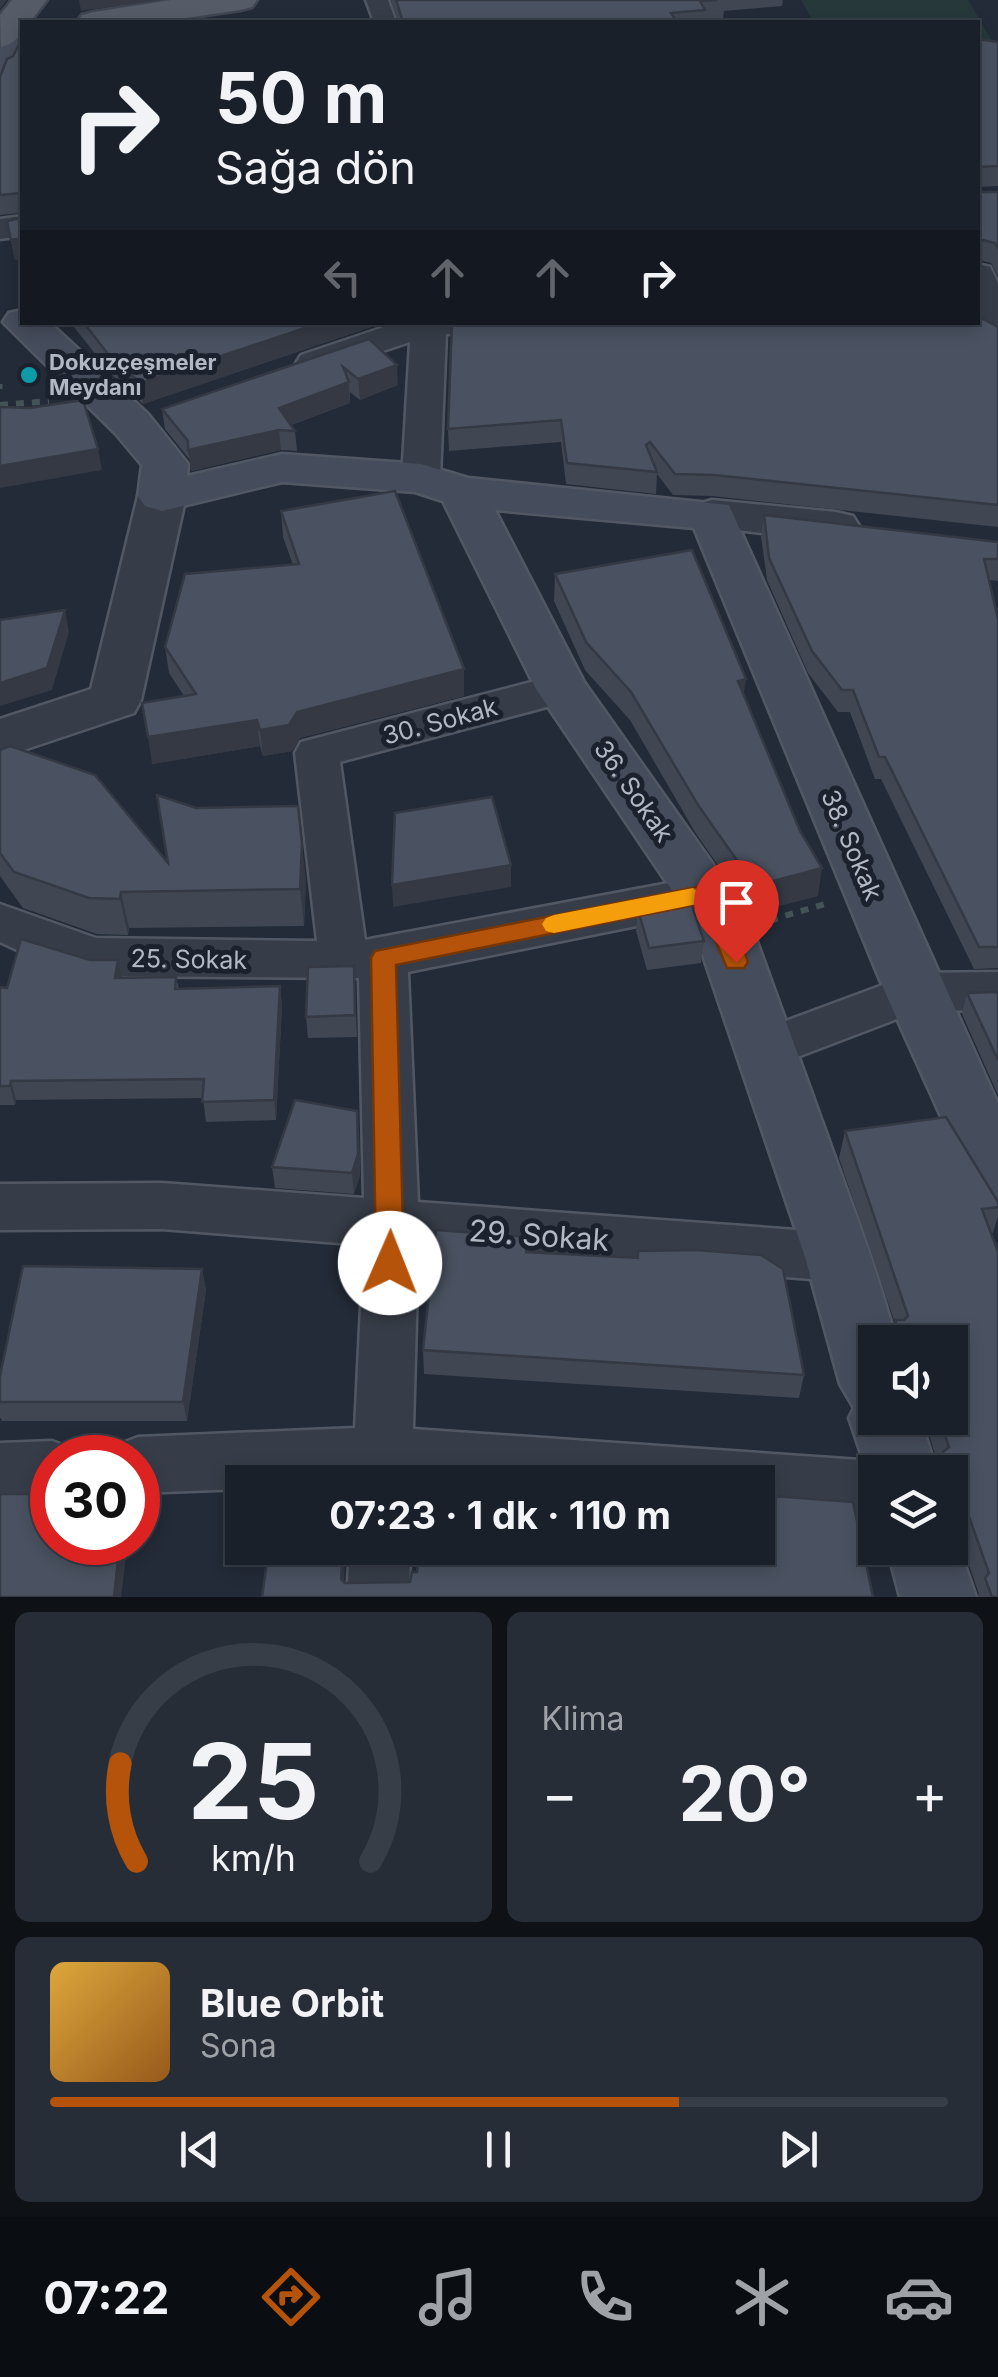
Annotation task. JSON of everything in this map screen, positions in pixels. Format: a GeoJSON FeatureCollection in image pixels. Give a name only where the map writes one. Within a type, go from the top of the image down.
{"type":"FeatureCollection","features":[{"type":"Feature","properties":{"kind":"main road"},"geometry":{"type":"LineString","coordinates":[[26,20],[44,6],[44,0]]}},
{"type":"Feature","properties":{"kind":"main road"},"geometry":{"type":"LineString","coordinates":[[107,20],[240,0]]}},
{"type":"Feature","properties":{"kind":"main road"},"geometry":{"type":"LineString","coordinates":[[0,66],[14,30]]}},
{"type":"Feature","properties":{"kind":"main road"},"geometry":{"type":"LineString","coordinates":[[0,292],[20,318]]}},
{"type":"Feature","properties":{"kind":"main road"},"geometry":{"type":"LineString","coordinates":[[27,325],[150,418],[165,464],[162,496],[282,468],[712,515]]}},
{"type":"Feature","properties":{"kind":"main road","name":"36. Sokak"},"geometry":{"type":"LineString","coordinates":[[442,485],[562,690],[716,913],[838,1256],[858,1325]]}},
{"type":"Feature","properties":{"kind":"main road","name":"38. Sokak"},"geometry":{"type":"LineString","coordinates":[[712,515],[915,992],[993,1152]]}},
{"type":"Feature","properties":{"kind":"main road"},"geometry":{"type":"LineString","coordinates":[[929,1565],[938,1597]]}},
{"type":"Feature","properties":{"kind":"street"},"geometry":{"type":"LineString","coordinates":[[956,326],[997,329],[980,280]]}},
{"type":"Feature","properties":{"kind":"street"},"geometry":{"type":"LineString","coordinates":[[280,374],[423,325]]}},
{"type":"Feature","properties":{"kind":"street"},"geometry":{"type":"LineString","coordinates":[[429,325],[442,485]]}},
{"type":"Feature","properties":{"kind":"street"},"geometry":{"type":"LineString","coordinates":[[0,739],[114,700],[162,496]]}},
{"type":"Feature","properties":{"kind":"street"},"geometry":{"type":"LineString","coordinates":[[712,515],[884,532]]}},
{"type":"Feature","properties":{"kind":"street","name":"30. Sokak"},"geometry":{"type":"LineString","coordinates":[[363,959],[317,753],[562,690]]}},
{"type":"Feature","properties":{"kind":"street","name":"25. Sokak"},"geometry":{"type":"LineString","coordinates":[[0,922],[49,944],[96,957],[363,959],[716,913]]}},
{"type":"Feature","properties":{"kind":"street"},"geometry":{"type":"LineString","coordinates":[[363,959],[392,1224],[383,1465]]}},
{"type":"Feature","properties":{"kind":"street"},"geometry":{"type":"LineString","coordinates":[[766,1050],[915,992],[998,991]]}},
{"type":"Feature","properties":{"kind":"street","name":"29. Sokak"},"geometry":{"type":"LineString","coordinates":[[0,1208],[162,1206],[838,1256]]}},
{"type":"Feature","properties":{"kind":"street"},"geometry":{"type":"LineString","coordinates":[[160,1465],[225,1466]]}},
{"type":"Feature","properties":{"kind":"street"},"geometry":{"type":"LineString","coordinates":[[0,1471],[30,1470]]}},
{"type":"Feature","properties":{"kind":"street"},"geometry":{"type":"LineString","coordinates":[[775,1486],[858,1489]]}},
{"type":"Feature","properties":{"kind":"street"},"geometry":{"type":"LineString","coordinates":[[378,1597],[379,1565]]}},
{"type":"Feature","properties":{"kind":"path"},"geometry":{"type":"LineString","coordinates":[[0,406],[53,401]]}},
{"type":"Feature","properties":{"kind":"path"},"geometry":{"type":"LineString","coordinates":[[716,913],[872,890]]}},
{"type":"Feature","properties":{"kind":"shaded area"},"geometry":{"type":"Polygon","coordinates":[[[801,0],[968,0],[980,20],[813,20],[801,0]]]}},
{"type":"Feature","properties":{"kind":"shaded area"},"geometry":{"type":"Polygon","coordinates":[[[980,20],[992,41],[980,42],[980,20]]]}},
{"type":"Feature","properties":{"kind":"building"},"geometry":{"type":"Polygon","coordinates":[[[396,0],[717,0],[700,1],[705,10],[671,13],[676,20],[402,20],[396,0]]]}},
{"type":"Feature","properties":{"kind":"building"},"geometry":{"type":"Polygon","coordinates":[[[980,39],[998,42],[998,166],[980,167],[980,39]]]}},
{"type":"Feature","properties":{"kind":"building"},"geometry":{"type":"Polygon","coordinates":[[[20,43],[20,193],[0,195],[0,77],[7,59],[20,43]]]}},
{"type":"Feature","properties":{"kind":"building"},"geometry":{"type":"Polygon","coordinates":[[[980,192],[998,192],[998,248],[983,240],[980,242],[980,192]]]}},
{"type":"Feature","properties":{"kind":"building"},"geometry":{"type":"Polygon","coordinates":[[[20,218],[20,238],[11,240],[7,221],[20,218]]]}},
{"type":"Feature","properties":{"kind":"building"},"geometry":{"type":"Polygon","coordinates":[[[983,319],[998,327],[998,505],[675,474],[650,442],[646,445],[657,472],[567,463],[561,420],[448,429],[452,325],[980,325],[983,319]]]}},
{"type":"Feature","properties":{"kind":"building"},"geometry":{"type":"Polygon","coordinates":[[[85,325],[314,325],[140,383],[108,354],[85,325]]]}},
{"type":"Feature","properties":{"kind":"building"},"geometry":{"type":"Polygon","coordinates":[[[369,339],[397,365],[358,379],[343,367],[349,382],[279,408],[295,431],[279,430],[188,450],[188,441],[162,409],[369,339]]]}},
{"type":"Feature","properties":{"kind":"building"},"geometry":{"type":"Polygon","coordinates":[[[83,400],[98,449],[0,466],[0,407],[30,408],[83,400]]]}},
{"type":"Feature","properties":{"kind":"building"},"geometry":{"type":"Polygon","coordinates":[[[395,491],[464,669],[297,712],[289,725],[260,730],[257,720],[148,737],[142,703],[196,694],[165,647],[185,574],[299,564],[281,511],[395,491]]]}},
{"type":"Feature","properties":{"kind":"building"},"geometry":{"type":"Polygon","coordinates":[[[764,515],[998,542],[998,559],[984,559],[998,619],[998,947],[979,947],[885,757],[879,757],[853,690],[842,690],[812,651],[769,558],[764,515]]]}},
{"type":"Feature","properties":{"kind":"building"},"geometry":{"type":"Polygon","coordinates":[[[692,550],[746,679],[738,681],[800,831],[822,868],[755,886],[698,805],[631,692],[586,642],[555,574],[692,550]]]}},
{"type":"Feature","properties":{"kind":"building"},"geometry":{"type":"Polygon","coordinates":[[[65,610],[47,668],[0,683],[0,620],[65,610]]]}},
{"type":"Feature","properties":{"kind":"building"},"geometry":{"type":"Polygon","coordinates":[[[10,746],[95,775],[168,863],[157,795],[196,808],[298,806],[302,844],[300,889],[121,892],[120,899],[89,898],[14,872],[0,853],[0,750],[10,746]]]}},
{"type":"Feature","properties":{"kind":"building"},"geometry":{"type":"Polygon","coordinates":[[[492,797],[511,865],[392,885],[395,813],[492,797]]]}},
{"type":"Feature","properties":{"kind":"building"},"geometry":{"type":"Polygon","coordinates":[[[691,903],[704,941],[649,948],[638,910],[691,903]]]}},
{"type":"Feature","properties":{"kind":"building"},"geometry":{"type":"Polygon","coordinates":[[[21,939],[90,960],[118,960],[115,978],[176,977],[175,989],[280,986],[274,1100],[202,1102],[204,1079],[11,1081],[10,1086],[0,1086],[0,987],[7,988],[21,939]]]}},
{"type":"Feature","properties":{"kind":"building"},"geometry":{"type":"Polygon","coordinates":[[[354,966],[355,1015],[306,1017],[308,967],[354,966]]]}},
{"type":"Feature","properties":{"kind":"building"},"geometry":{"type":"Polygon","coordinates":[[[998,992],[998,1060],[967,993],[998,992]]]}},
{"type":"Feature","properties":{"kind":"building"},"geometry":{"type":"Polygon","coordinates":[[[295,1100],[357,1111],[358,1154],[352,1173],[272,1167],[295,1100]]]}},
{"type":"Feature","properties":{"kind":"building"},"geometry":{"type":"Polygon","coordinates":[[[946,1117],[998,1202],[998,1207],[982,1209],[998,1252],[998,1597],[992,1597],[985,1578],[989,1573],[968,1514],[968,1455],[943,1452],[949,1447],[945,1435],[968,1435],[968,1325],[896,1325],[895,1320],[908,1316],[845,1131],[946,1117]]]}},
{"type":"Feature","properties":{"kind":"building"},"geometry":{"type":"Polygon","coordinates":[[[436,1230],[527,1237],[526,1252],[638,1258],[638,1251],[761,1255],[783,1269],[804,1375],[423,1350],[436,1230]]]}},
{"type":"Feature","properties":{"kind":"building"},"geometry":{"type":"Polygon","coordinates":[[[23,1266],[202,1269],[183,1402],[0,1402],[0,1376],[23,1266]]]}},
{"type":"Feature","properties":{"kind":"building"},"geometry":{"type":"Polygon","coordinates":[[[0,1494],[30,1494],[30,1565],[117,1565],[114,1597],[0,1597],[0,1494]]]}},
{"type":"Feature","properties":{"kind":"building"},"geometry":{"type":"Polygon","coordinates":[[[775,1496],[853,1502],[858,1526],[858,1565],[866,1565],[873,1597],[262,1597],[267,1565],[342,1565],[341,1579],[345,1583],[410,1582],[412,1572],[417,1572],[418,1565],[775,1565],[775,1496]]]}},
{"type":"Feature","properties":{"kind":"slow traffic"},"geometry":{"type":"LineString","coordinates":[[554,924],[693,897]]}},
{"type":"Feature","properties":{"kind":"place","name":"Dokuzçeşmeler Meydanı"},"geometry":{"type":"Point","coordinates":[29,375]}},
{"type":"Feature","properties":{"kind":"route"},"geometry":{"type":"LineString","coordinates":[[390,1263],[383,958],[706,894],[717,911],[736,962]]}}]}
